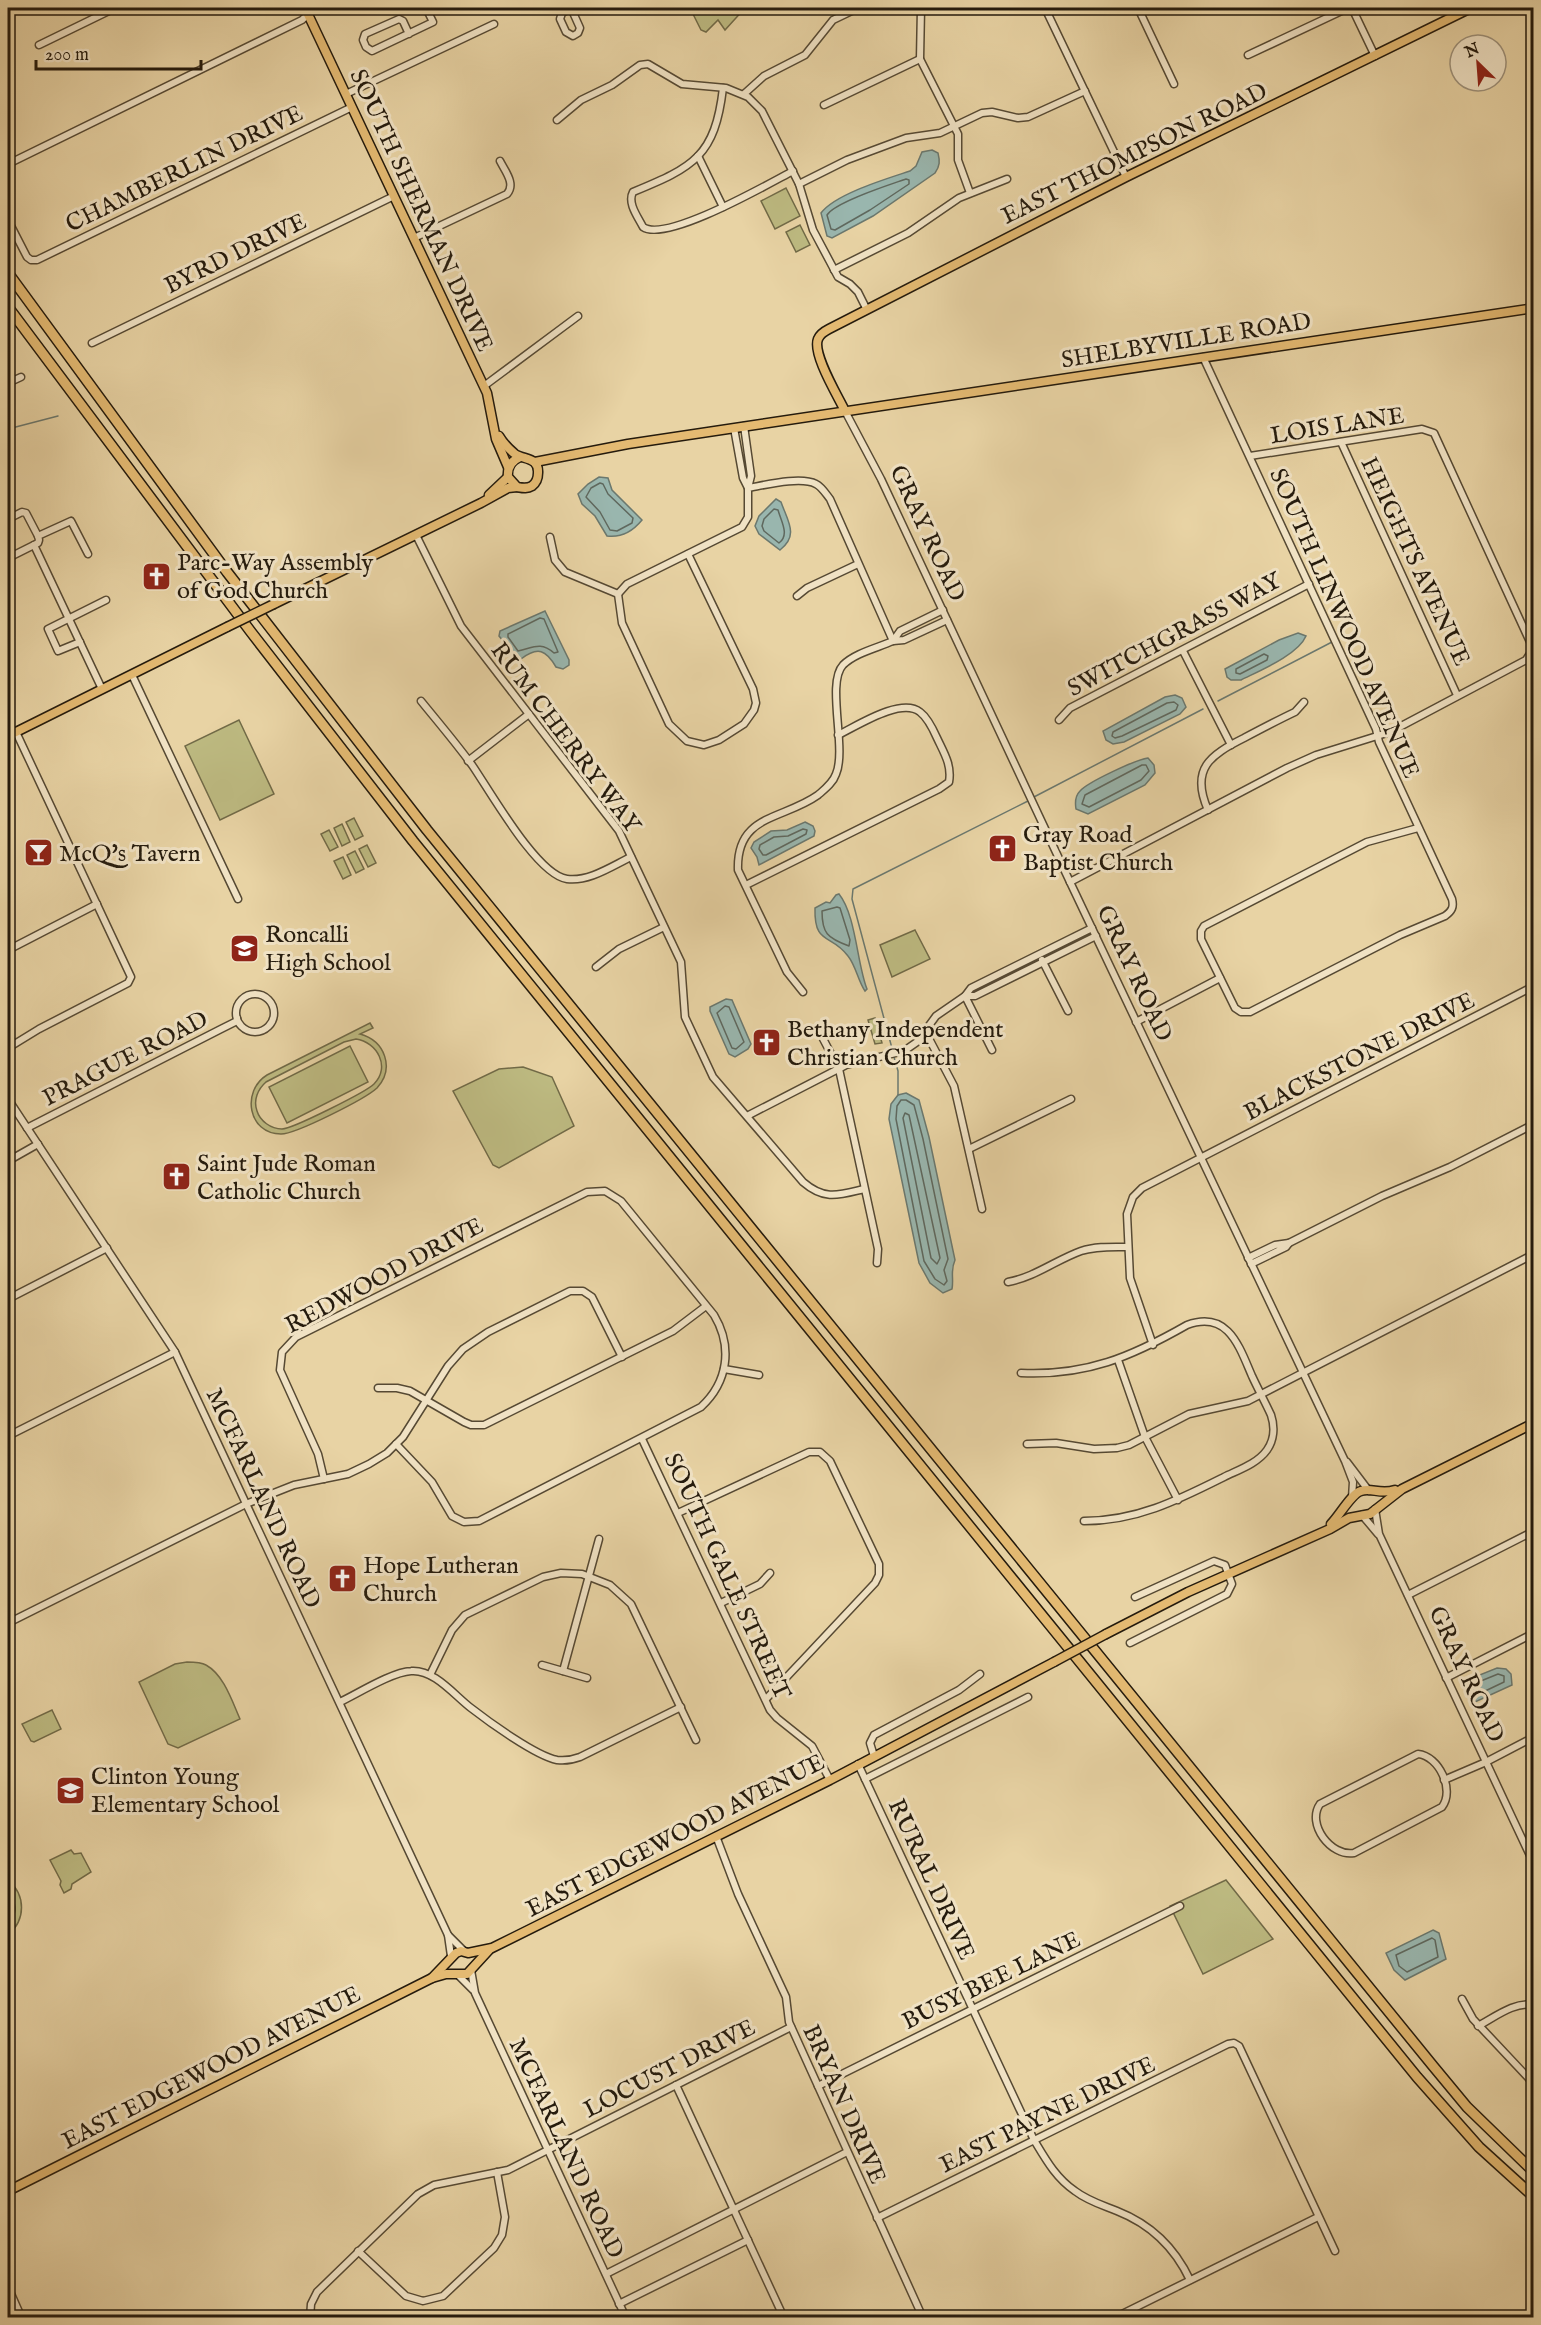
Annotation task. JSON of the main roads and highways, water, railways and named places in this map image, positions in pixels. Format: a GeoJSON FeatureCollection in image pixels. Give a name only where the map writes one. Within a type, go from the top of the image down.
{"type":"FeatureCollection","features":[{"type":"Feature","properties":{"kind":"highway"},"geometry":{"type":"LineString","coordinates":[[8,273],[227,572],[427,830],[1440,2074],[1492,2133],[1533,2172]]}},
{"type":"Feature","properties":{"kind":"highway"},"geometry":{"type":"LineString","coordinates":[[8,307],[251,632],[427,859],[1417,2077],[1479,2147],[1533,2197]]}},
{"type":"Feature","properties":{"kind":"main road","name":"EAST THOMPSON ROAD"},"geometry":{"type":"LineString","coordinates":[[818,339],[829,328],[866,308],[1126,177],[1471,8]]}},
{"type":"Feature","properties":{"kind":"main road","name":"SOUTH SHERMAN DRIVE"},"geometry":{"type":"LineString","coordinates":[[306,11],[484,386],[496,439],[508,467]]}},
{"type":"Feature","properties":{"kind":"main road","name":"SHELBYVILLE ROAD"},"geometry":{"type":"LineString","coordinates":[[845,411],[1533,308]]}},
{"type":"Feature","properties":{"kind":"main road","name":"GRAY ROAD"},"geometry":{"type":"LineString","coordinates":[[818,339],[819,353],[845,411]]}},
{"type":"Feature","properties":{"kind":"main road"},"geometry":{"type":"LineString","coordinates":[[534,462],[845,411]]}},
{"type":"Feature","properties":{"kind":"main road","name":"SOUTH SHERMAN DRIVE"},"geometry":{"type":"LineString","coordinates":[[496,432],[511,451],[520,457]]}},
{"type":"Feature","properties":{"kind":"main road"},"geometry":{"type":"LineString","coordinates":[[12,734],[508,488],[528,488],[539,472],[574,454]]}},
{"type":"Feature","properties":{"kind":"main road"},"geometry":{"type":"LineString","coordinates":[[518,487],[508,477],[508,467],[515,459],[520,457],[530,459],[539,472]]}},
{"type":"Feature","properties":{"kind":"main road"},"geometry":{"type":"LineString","coordinates":[[466,510],[480,502],[508,477]]}},
{"type":"Feature","properties":{"kind":"main road"},"geometry":{"type":"LineString","coordinates":[[1402,1489],[1383,1493],[1360,1491],[1352,1498],[1354,1510],[1362,1515],[1370,1514],[1402,1489],[1533,1423]]}},
{"type":"Feature","properties":{"kind":"main road"},"geometry":{"type":"LineString","coordinates":[[1369,1491],[1377,1500],[1376,1509]]}},
{"type":"Feature","properties":{"kind":"main road","name":"EAST EDGEWOOD AVENUE"},"geometry":{"type":"LineString","coordinates":[[1325,1531],[1352,1498]]}},
{"type":"Feature","properties":{"kind":"main road","name":"EAST EDGEWOOD AVENUE"},"geometry":{"type":"LineString","coordinates":[[432,1978],[458,1952],[492,1948],[830,1779],[1180,1595],[1325,1531],[1349,1518],[1362,1515]]}},
{"type":"Feature","properties":{"kind":"main road","name":"EAST EDGEWOOD AVENUE"},"geometry":{"type":"LineString","coordinates":[[8,2191],[432,1978],[467,1974],[492,1948]]}},
{"type":"Feature","properties":{"kind":"main road"},"geometry":{"type":"LineString","coordinates":[[466,1952],[473,1959],[472,1968]]}},
{"type":"Feature","properties":{"kind":"main road"},"geometry":{"type":"LineString","coordinates":[[451,1958],[451,1969],[457,1974]]}},
{"type":"Feature","properties":{"kind":"water"},"geometry":{"type":"Polygon","coordinates":[[[932,150],[938,153],[939,159],[939,166],[935,173],[873,216],[832,238],[827,236],[821,213],[828,206],[849,193],[910,171],[916,166],[922,152],[932,150]]]}},
{"type":"Feature","properties":{"kind":"water"},"geometry":{"type":"Polygon","coordinates":[[[599,477],[608,478],[612,490],[642,520],[627,533],[607,536],[595,516],[582,504],[578,494],[599,477]]]}},
{"type":"Feature","properties":{"kind":"water"},"geometry":{"type":"Polygon","coordinates":[[[776,499],[781,502],[791,533],[780,550],[759,534],[755,526],[759,516],[776,499]]]}},
{"type":"Feature","properties":{"kind":"water"},"geometry":{"type":"Polygon","coordinates":[[[545,611],[569,660],[569,665],[563,669],[556,667],[549,657],[537,651],[521,659],[517,658],[499,636],[500,631],[545,611]]]}},
{"type":"Feature","properties":{"kind":"water"},"geometry":{"type":"Polygon","coordinates":[[[1298,633],[1306,636],[1302,643],[1287,656],[1241,680],[1231,680],[1227,677],[1225,669],[1279,640],[1298,633]]]}},
{"type":"Feature","properties":{"kind":"water"},"geometry":{"type":"Polygon","coordinates":[[[1175,695],[1182,698],[1186,707],[1180,714],[1124,742],[1113,744],[1106,740],[1103,731],[1165,697],[1175,695]]]}},
{"type":"Feature","properties":{"kind":"water"},"geometry":{"type":"Polygon","coordinates":[[[1148,758],[1154,765],[1155,773],[1145,785],[1088,814],[1076,809],[1077,795],[1092,782],[1148,758]]]}},
{"type":"Feature","properties":{"kind":"water"},"geometry":{"type":"Polygon","coordinates":[[[805,822],[813,826],[814,836],[759,865],[751,848],[754,842],[771,831],[787,830],[805,822]]]}},
{"type":"Feature","properties":{"kind":"water"},"geometry":{"type":"Polygon","coordinates":[[[839,894],[845,903],[853,927],[867,989],[865,991],[848,956],[836,944],[825,938],[817,928],[815,908],[826,902],[830,903],[839,894]]]}},
{"type":"Feature","properties":{"kind":"water"},"geometry":{"type":"Polygon","coordinates":[[[726,999],[732,1000],[751,1044],[748,1049],[735,1057],[729,1054],[710,1011],[710,1007],[726,999]]]}},
{"type":"Feature","properties":{"kind":"water"},"geometry":{"type":"Polygon","coordinates":[[[906,1093],[919,1100],[955,1260],[952,1289],[943,1293],[930,1283],[919,1263],[889,1119],[891,1104],[898,1095],[906,1093]]]}},
{"type":"Feature","properties":{"kind":"water"},"geometry":{"type":"Polygon","coordinates":[[[1497,1668],[1506,1669],[1511,1674],[1512,1685],[1475,1702],[1469,1682],[1472,1678],[1497,1668]]]}},
{"type":"Feature","properties":{"kind":"water"},"geometry":{"type":"Polygon","coordinates":[[[1433,1930],[1439,1933],[1446,1959],[1405,1980],[1394,1970],[1386,1953],[1433,1930]]]}},
{"type":"Feature","properties":{"kind":"waterway"},"geometry":{"type":"LineString","coordinates":[[8,429],[58,416]]}},
{"type":"Feature","properties":{"kind":"waterway"},"geometry":{"type":"LineString","coordinates":[[1218,701],[1332,642]]}},
{"type":"Feature","properties":{"kind":"waterway"},"geometry":{"type":"LineString","coordinates":[[1032,798],[1203,709]]}},
{"type":"Feature","properties":{"kind":"waterway"},"geometry":{"type":"LineString","coordinates":[[893,1052],[852,899],[853,889],[1028,801]]}},
{"type":"Feature","properties":{"kind":"waterway"},"geometry":{"type":"LineString","coordinates":[[894,1057],[898,1071],[898,1095]]}},
{"type":"Feature","properties":{"kind":"place","name":"Parc-Way Assembly of God Church"},"geometry":{"type":"Point","coordinates":[156,576]}},
{"type":"Feature","properties":{"kind":"place","name":"Gray Road Baptist Church"},"geometry":{"type":"Point","coordinates":[1002,848]}},
{"type":"Feature","properties":{"kind":"place","name":"McQ's Tavern"},"geometry":{"type":"Point","coordinates":[38,853]}},
{"type":"Feature","properties":{"kind":"place","name":"Roncalli High School"},"geometry":{"type":"Point","coordinates":[244,948]}},
{"type":"Feature","properties":{"kind":"place","name":"Bethany Independent Christian Church"},"geometry":{"type":"Point","coordinates":[766,1043]}},
{"type":"Feature","properties":{"kind":"place","name":"Saint Jude Roman Catholic Church"},"geometry":{"type":"Point","coordinates":[176,1177]}},
{"type":"Feature","properties":{"kind":"place","name":"Hope Lutheran Church"},"geometry":{"type":"Point","coordinates":[342,1579]}},
{"type":"Feature","properties":{"kind":"place","name":"Clinton Young Elementary School"},"geometry":{"type":"Point","coordinates":[70,1790]}}]}
